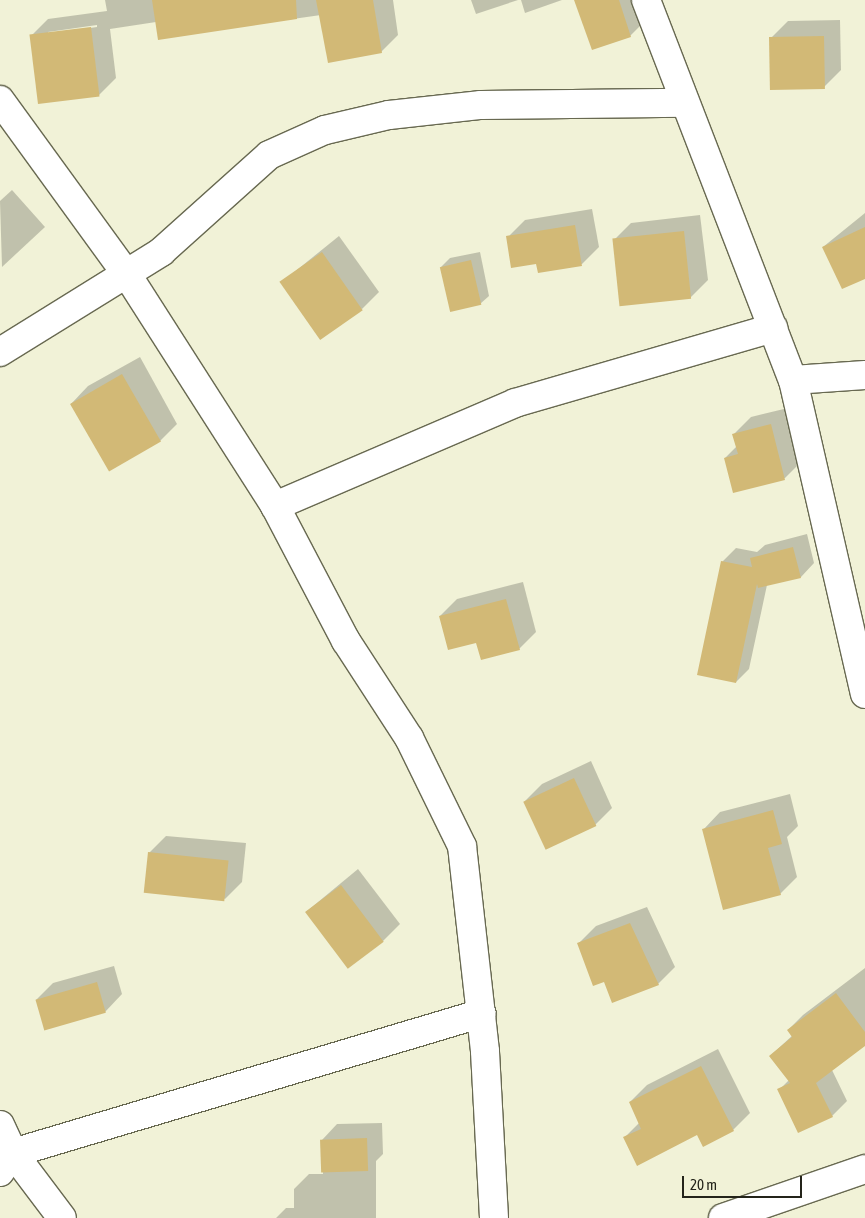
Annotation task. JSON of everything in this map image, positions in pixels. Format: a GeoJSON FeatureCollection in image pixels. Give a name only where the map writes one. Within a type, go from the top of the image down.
{"type":"FeatureCollection","features":[{"type":"Feature","properties":{"kind":"street"},"geometry":{"type":"LineString","coordinates":[[646,0],[794,380],[865,694]]}},
{"type":"Feature","properties":{"kind":"street"},"geometry":{"type":"LineString","coordinates":[[0,100],[128,276],[275,506],[346,641],[409,738],[462,846],[482,1013],[494,1218]]}},
{"type":"Feature","properties":{"kind":"street"},"geometry":{"type":"LineString","coordinates":[[0,352],[128,276],[162,252],[269,155],[325,130],[389,114],[481,105],[685,103]]}},
{"type":"Feature","properties":{"kind":"street"},"geometry":{"type":"LineString","coordinates":[[275,506],[515,403],[773,328]]}},
{"type":"Feature","properties":{"kind":"street"},"geometry":{"type":"LineString","coordinates":[[794,380],[865,375]]}},
{"type":"Feature","properties":{"kind":"street"},"geometry":{"type":"LineString","coordinates":[[7,1163],[482,1013]]}},
{"type":"Feature","properties":{"kind":"street"},"geometry":{"type":"LineString","coordinates":[[0,1125],[7,1163],[62,1218]]}},
{"type":"Feature","properties":{"kind":"street"},"geometry":{"type":"LineString","coordinates":[[723,1218],[865,1169]]}},
{"type":"Feature","properties":{"kind":"building"},"geometry":{"type":"Polygon","coordinates":[[[152,0],[296,0],[297,19],[158,40],[152,0]]]}},
{"type":"Feature","properties":{"kind":"building"},"geometry":{"type":"Polygon","coordinates":[[[316,0],[373,0],[382,53],[328,63],[316,0]]]}},
{"type":"Feature","properties":{"kind":"building"},"geometry":{"type":"Polygon","coordinates":[[[574,0],[619,0],[631,37],[592,50],[574,0]]]}},
{"type":"Feature","properties":{"kind":"building"},"geometry":{"type":"Polygon","coordinates":[[[91,27],[100,96],[38,104],[29,35],[91,27]]]}},
{"type":"Feature","properties":{"kind":"building"},"geometry":{"type":"Polygon","coordinates":[[[824,36],[825,89],[770,90],[769,37],[824,36]]]}},
{"type":"Feature","properties":{"kind":"building"},"geometry":{"type":"Polygon","coordinates":[[[575,225],[582,266],[538,273],[536,264],[511,268],[506,236],[575,225]]]}},
{"type":"Feature","properties":{"kind":"building"},"geometry":{"type":"Polygon","coordinates":[[[865,227],[865,279],[842,289],[822,247],[865,227]]]}},
{"type":"Feature","properties":{"kind":"building"},"geometry":{"type":"Polygon","coordinates":[[[684,231],[691,299],[620,306],[612,239],[684,231]]]}},
{"type":"Feature","properties":{"kind":"building"},"geometry":{"type":"Polygon","coordinates":[[[322,252],[363,310],[320,340],[279,282],[322,252]]]}},
{"type":"Feature","properties":{"kind":"building"},"geometry":{"type":"Polygon","coordinates":[[[471,260],[481,305],[450,312],[440,267],[471,260]]]}},
{"type":"Feature","properties":{"kind":"building"},"geometry":{"type":"Polygon","coordinates":[[[122,374],[161,442],[109,472],[70,404],[122,374]]]}},
{"type":"Feature","properties":{"kind":"building"},"geometry":{"type":"Polygon","coordinates":[[[771,424],[785,480],[733,493],[724,458],[738,454],[732,434],[771,424]]]}},
{"type":"Feature","properties":{"kind":"building"},"geometry":{"type":"Polygon","coordinates":[[[793,547],[801,578],[758,588],[757,584],[736,683],[697,675],[721,561],[752,567],[750,558],[793,547]]]}},
{"type":"Feature","properties":{"kind":"building"},"geometry":{"type":"Polygon","coordinates":[[[506,599],[520,650],[481,660],[476,643],[448,650],[439,616],[506,599]]]}},
{"type":"Feature","properties":{"kind":"building"},"geometry":{"type":"Polygon","coordinates":[[[574,778],[596,826],[546,850],[523,802],[574,778]]]}},
{"type":"Feature","properties":{"kind":"building"},"geometry":{"type":"Polygon","coordinates":[[[773,810],[782,844],[768,848],[781,895],[723,910],[702,829],[773,810]]]}},
{"type":"Feature","properties":{"kind":"building"},"geometry":{"type":"Polygon","coordinates":[[[148,852],[229,860],[224,901],[144,893],[148,852]]]}},
{"type":"Feature","properties":{"kind":"building"},"geometry":{"type":"Polygon","coordinates":[[[341,885],[384,942],[348,969],[305,912],[341,885]]]}},
{"type":"Feature","properties":{"kind":"building"},"geometry":{"type":"Polygon","coordinates":[[[630,923],[659,985],[612,1003],[604,982],[593,986],[577,943],[630,923]]]}},
{"type":"Feature","properties":{"kind":"building"},"geometry":{"type":"Polygon","coordinates":[[[97,982],[106,1013],[44,1030],[35,1000],[97,982]]]}},
{"type":"Feature","properties":{"kind":"building"},"geometry":{"type":"Polygon","coordinates":[[[836,993],[865,1032],[865,1046],[816,1083],[833,1117],[798,1133],[777,1089],[790,1083],[769,1056],[792,1037],[787,1030],[836,993]]]}},
{"type":"Feature","properties":{"kind":"building"},"geometry":{"type":"Polygon","coordinates":[[[701,1066],[734,1131],[703,1147],[697,1135],[637,1166],[623,1137],[641,1129],[629,1102],[701,1066]]]}},
{"type":"Feature","properties":{"kind":"building"},"geometry":{"type":"Polygon","coordinates":[[[367,1138],[368,1171],[321,1173],[320,1140],[367,1138]]]}}]}
